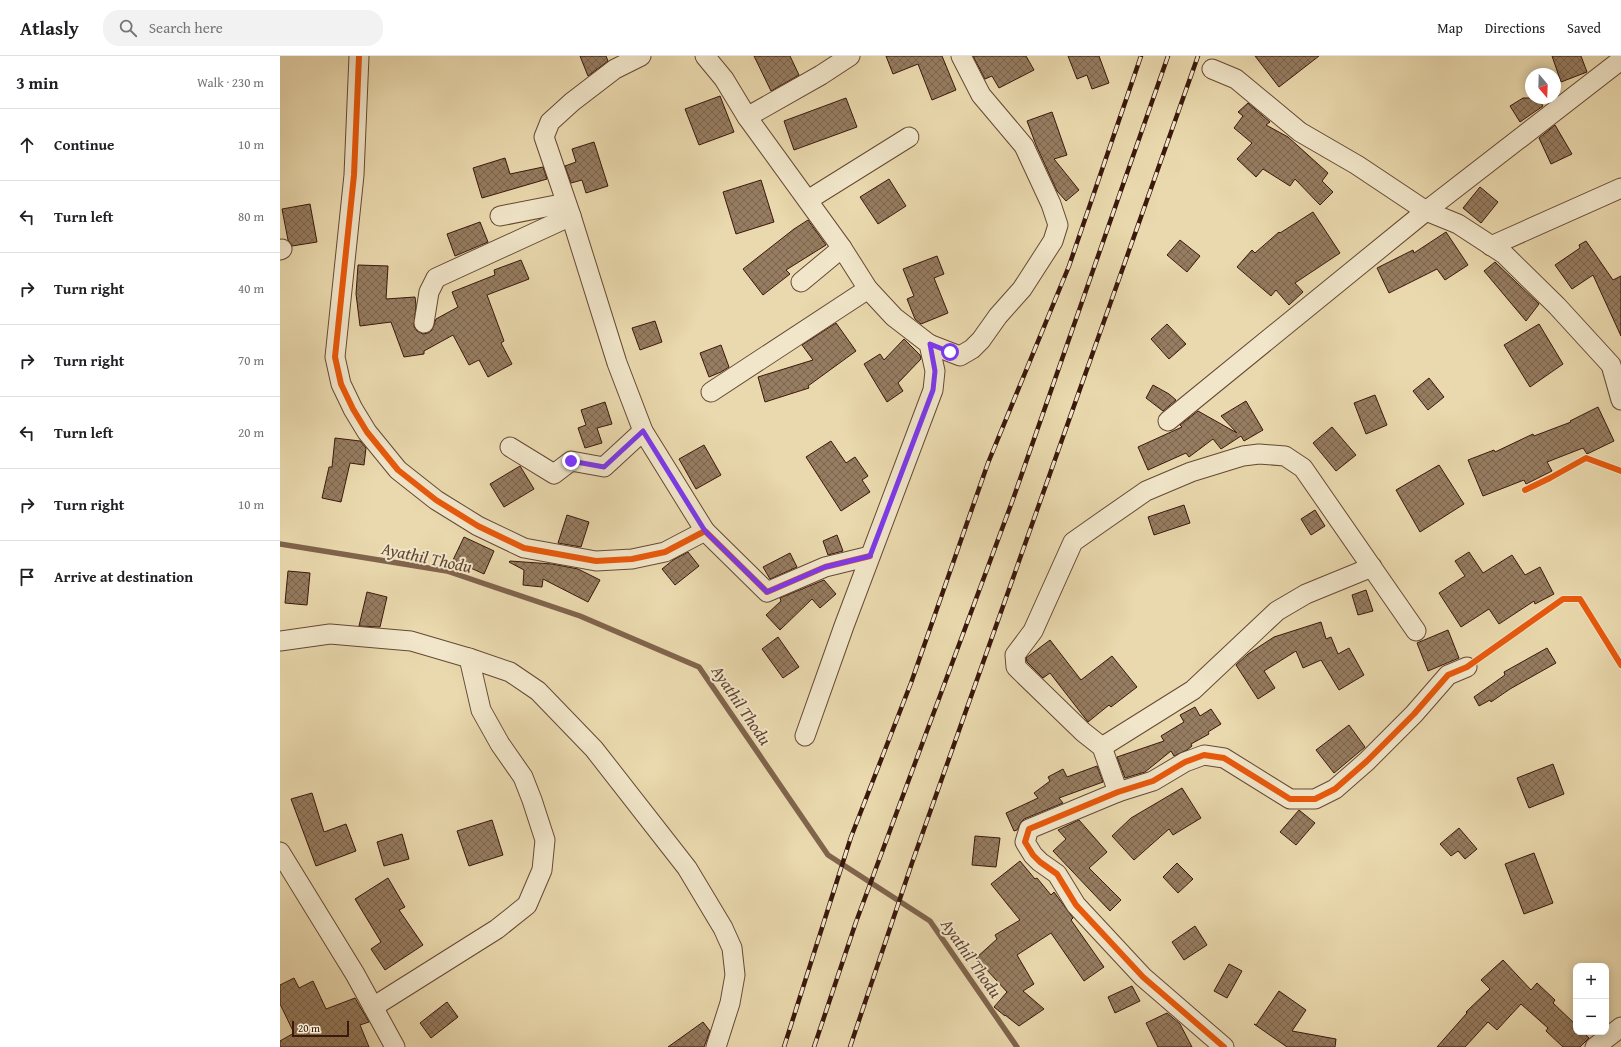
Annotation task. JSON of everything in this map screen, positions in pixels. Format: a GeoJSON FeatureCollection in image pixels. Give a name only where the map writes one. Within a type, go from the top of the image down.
{"type":"FeatureCollection","features":[{"type":"Feature","properties":{"kind":"street"},"geometry":{"type":"LineString","coordinates":[[359,56],[354,175],[335,357],[341,384],[352,409],[367,432],[398,470],[436,500],[478,526],[524,548],[596,562],[632,559],[665,552],[705,531]]}},
{"type":"Feature","properties":{"kind":"street"},"geometry":{"type":"LineString","coordinates":[[641,56],[615,69],[572,102],[550,122],[544,137],[569,209],[617,364],[643,431],[705,531],[767,592],[825,567],[870,556]]}},
{"type":"Feature","properties":{"kind":"street"},"geometry":{"type":"LineString","coordinates":[[705,56],[724,79],[747,117],[842,248],[868,289],[894,317],[930,344],[960,356],[972,350],[998,316],[1022,289],[1053,241],[1058,225],[1051,204],[1024,146],[981,95],[961,56]]}},
{"type":"Feature","properties":{"kind":"street"},"geometry":{"type":"LineString","coordinates":[[747,117],[822,75],[850,56]]}},
{"type":"Feature","properties":{"kind":"street"},"geometry":{"type":"LineString","coordinates":[[1168,421],[1426,211],[1621,60]]}},
{"type":"Feature","properties":{"kind":"street"},"geometry":{"type":"LineString","coordinates":[[1212,69],[1236,78],[1250,88],[1300,132],[1357,166],[1426,211],[1458,224],[1504,254],[1557,306],[1611,364],[1621,400]]}},
{"type":"Feature","properties":{"kind":"street"},"geometry":{"type":"LineString","coordinates":[[808,200],[910,137]]}},
{"type":"Feature","properties":{"kind":"street"},"geometry":{"type":"LineString","coordinates":[[1491,246],[1621,188]]}},
{"type":"Feature","properties":{"kind":"street"},"geometry":{"type":"LineString","coordinates":[[500,216],[569,209]]}},
{"type":"Feature","properties":{"kind":"street"},"geometry":{"type":"LineString","coordinates":[[424,323],[429,292],[436,278],[569,209]]}},
{"type":"Feature","properties":{"kind":"street"},"geometry":{"type":"LineString","coordinates":[[801,282],[842,248]]}},
{"type":"Feature","properties":{"kind":"street"},"geometry":{"type":"LineString","coordinates":[[712,392],[868,289]]}},
{"type":"Feature","properties":{"kind":"street"},"geometry":{"type":"LineString","coordinates":[[805,736],[870,556],[933,390],[935,371],[930,344]]}},
{"type":"Feature","properties":{"kind":"street"},"geometry":{"type":"LineString","coordinates":[[510,447],[554,474],[571,461],[604,467],[643,431]]}},
{"type":"Feature","properties":{"kind":"street"},"geometry":{"type":"LineString","coordinates":[[1118,792],[1102,747],[1083,732],[1016,667],[1015,655],[1033,631],[1073,542],[1146,492],[1191,472],[1243,456],[1259,454],[1285,456],[1303,468],[1416,631]]}},
{"type":"Feature","properties":{"kind":"street"},"geometry":{"type":"LineString","coordinates":[[1102,747],[1193,690],[1277,611],[1306,594],[1372,567]]}},
{"type":"Feature","properties":{"kind":"street"},"geometry":{"type":"LineString","coordinates":[[280,641],[330,634],[412,641],[510,672],[538,691],[594,750],[678,858],[714,911],[732,948],[735,975],[730,1003],[716,1047]]}},
{"type":"Feature","properties":{"kind":"street"},"geometry":{"type":"LineString","coordinates":[[373,1007],[509,920],[527,905],[542,870],[545,840],[532,800],[523,777],[500,744],[481,710],[469,658]]}},
{"type":"Feature","properties":{"kind":"street"},"geometry":{"type":"LineString","coordinates":[[1224,1047],[1142,978],[1076,905],[1057,874],[1033,855],[1025,842],[1029,829],[1118,792],[1153,781],[1185,762],[1204,755],[1224,758],[1290,799],[1315,799],[1335,789],[1341,784],[1367,761],[1414,714],[1448,676],[1467,667]]}},
{"type":"Feature","properties":{"kind":"street"},"geometry":{"type":"LineString","coordinates":[[280,852],[373,1007],[395,1047]]}},
{"type":"Feature","properties":{"kind":"street"},"geometry":{"type":"LineString","coordinates":[[1595,1047],[1621,1027]]}},
{"type":"Feature","properties":{"kind":"building"},"geometry":{"type":"Polygon","coordinates":[[[580,56],[606,56],[608,61],[588,76],[580,56]]]}},
{"type":"Feature","properties":{"kind":"building"},"geometry":{"type":"Polygon","coordinates":[[[754,56],[790,56],[799,75],[771,91],[754,56]]]}},
{"type":"Feature","properties":{"kind":"building"},"geometry":{"type":"Polygon","coordinates":[[[886,56],[942,56],[956,90],[932,100],[918,64],[893,74],[886,56]]]}},
{"type":"Feature","properties":{"kind":"building"},"geometry":{"type":"Polygon","coordinates":[[[973,56],[1026,56],[1034,70],[999,88],[992,76],[985,79],[973,56]]]}},
{"type":"Feature","properties":{"kind":"building"},"geometry":{"type":"Polygon","coordinates":[[[1068,56],[1099,56],[1109,83],[1092,89],[1087,75],[1077,79],[1068,56]]]}},
{"type":"Feature","properties":{"kind":"building"},"geometry":{"type":"Polygon","coordinates":[[[1255,56],[1319,56],[1279,87],[1255,56]]]}},
{"type":"Feature","properties":{"kind":"building"},"geometry":{"type":"Polygon","coordinates":[[[1552,56],[1581,56],[1587,72],[1561,82],[1561,68],[1556,68],[1552,56]]]}},
{"type":"Feature","properties":{"kind":"building"},"geometry":{"type":"Polygon","coordinates":[[[720,96],[734,132],[699,145],[685,109],[720,96]]]}},
{"type":"Feature","properties":{"kind":"building"},"geometry":{"type":"Polygon","coordinates":[[[846,98],[857,127],[794,150],[784,121],[846,98]]]}},
{"type":"Feature","properties":{"kind":"building"},"geometry":{"type":"Polygon","coordinates":[[[1525,98],[1525,104],[1542,104],[1543,106],[1520,122],[1510,106],[1525,98]]]}},
{"type":"Feature","properties":{"kind":"building"},"geometry":{"type":"Polygon","coordinates":[[[1248,103],[1270,122],[1266,125],[1288,137],[1328,173],[1322,181],[1333,192],[1320,205],[1295,179],[1290,186],[1263,169],[1256,177],[1237,159],[1252,143],[1234,128],[1243,116],[1238,112],[1248,103]]]}},
{"type":"Feature","properties":{"kind":"building"},"geometry":{"type":"Polygon","coordinates":[[[1052,112],[1067,155],[1054,159],[1079,190],[1066,201],[1057,191],[1027,121],[1052,112]]]}},
{"type":"Feature","properties":{"kind":"building"},"geometry":{"type":"Polygon","coordinates":[[[1555,125],[1572,154],[1551,164],[1539,138],[1555,125]]]}},
{"type":"Feature","properties":{"kind":"building"},"geometry":{"type":"Polygon","coordinates":[[[594,142],[608,186],[586,193],[582,180],[571,183],[565,166],[576,162],[572,149],[594,142]]]}},
{"type":"Feature","properties":{"kind":"building"},"geometry":{"type":"Polygon","coordinates":[[[505,158],[510,174],[543,167],[547,179],[482,198],[473,168],[505,158]]]}},
{"type":"Feature","properties":{"kind":"building"},"geometry":{"type":"Polygon","coordinates":[[[889,179],[906,206],[878,224],[860,197],[889,179]]]}},
{"type":"Feature","properties":{"kind":"building"},"geometry":{"type":"Polygon","coordinates":[[[761,180],[774,222],[736,234],[723,192],[761,180]]]}},
{"type":"Feature","properties":{"kind":"building"},"geometry":{"type":"Polygon","coordinates":[[[1480,187],[1498,202],[1481,223],[1463,208],[1480,187]]]}},
{"type":"Feature","properties":{"kind":"building"},"geometry":{"type":"Polygon","coordinates":[[[310,204],[317,242],[292,246],[288,240],[282,209],[310,204]]]}},
{"type":"Feature","properties":{"kind":"building"},"geometry":{"type":"Polygon","coordinates":[[[1313,212],[1340,253],[1295,283],[1303,292],[1289,305],[1276,290],[1271,296],[1237,267],[1252,250],[1255,253],[1279,232],[1280,233],[1313,212]]]}},
{"type":"Feature","properties":{"kind":"building"},"geometry":{"type":"Polygon","coordinates":[[[808,220],[826,245],[786,270],[790,274],[763,295],[743,269],[794,229],[808,220]]]}},
{"type":"Feature","properties":{"kind":"building"},"geometry":{"type":"Polygon","coordinates":[[[480,222],[488,242],[455,256],[447,234],[480,222]]]}},
{"type":"Feature","properties":{"kind":"building"},"geometry":{"type":"Polygon","coordinates":[[[1446,232],[1468,265],[1445,280],[1437,269],[1389,293],[1377,268],[1413,250],[1414,253],[1446,232]]]}},
{"type":"Feature","properties":{"kind":"building"},"geometry":{"type":"Polygon","coordinates":[[[1180,240],[1200,256],[1187,272],[1167,255],[1180,240]]]}},
{"type":"Feature","properties":{"kind":"building"},"geometry":{"type":"Polygon","coordinates":[[[1586,241],[1613,280],[1621,276],[1621,336],[1593,275],[1572,289],[1555,265],[1580,248],[1579,245],[1586,241]]]}},
{"type":"Feature","properties":{"kind":"building"},"geometry":{"type":"Polygon","coordinates":[[[937,256],[944,274],[934,278],[948,313],[921,324],[915,319],[907,299],[914,296],[903,269],[937,256]]]}},
{"type":"Feature","properties":{"kind":"building"},"geometry":{"type":"Polygon","coordinates":[[[521,260],[529,279],[487,295],[504,341],[501,343],[512,364],[488,377],[479,360],[469,365],[453,335],[424,351],[424,354],[404,357],[391,322],[360,326],[356,294],[358,265],[388,266],[386,299],[415,297],[416,305],[414,327],[417,331],[423,334],[432,330],[436,319],[458,307],[452,292],[495,275],[494,270],[521,260]]]}},
{"type":"Feature","properties":{"kind":"building"},"geometry":{"type":"Polygon","coordinates":[[[1495,262],[1539,304],[1526,321],[1484,271],[1495,262]]]}},
{"type":"Feature","properties":{"kind":"building"},"geometry":{"type":"Polygon","coordinates":[[[655,321],[662,342],[640,350],[632,328],[655,321]]]}},
{"type":"Feature","properties":{"kind":"building"},"geometry":{"type":"Polygon","coordinates":[[[836,323],[856,351],[808,386],[809,388],[765,402],[758,377],[813,360],[802,345],[836,323]]]}},
{"type":"Feature","properties":{"kind":"building"},"geometry":{"type":"Polygon","coordinates":[[[1167,324],[1186,344],[1169,359],[1151,339],[1167,324]]]}},
{"type":"Feature","properties":{"kind":"building"},"geometry":{"type":"Polygon","coordinates":[[[1539,324],[1563,364],[1530,387],[1504,345],[1539,324]]]}},
{"type":"Feature","properties":{"kind":"building"},"geometry":{"type":"Polygon","coordinates":[[[904,339],[920,355],[921,359],[898,383],[903,391],[887,402],[864,364],[880,354],[884,360],[904,339]]]}},
{"type":"Feature","properties":{"kind":"building"},"geometry":{"type":"Polygon","coordinates":[[[721,345],[729,367],[709,377],[700,353],[721,345]]]}},
{"type":"Feature","properties":{"kind":"building"},"geometry":{"type":"Polygon","coordinates":[[[1429,378],[1444,397],[1428,410],[1413,391],[1429,378]]]}},
{"type":"Feature","properties":{"kind":"building"},"geometry":{"type":"Polygon","coordinates":[[[1153,385],[1169,394],[1176,400],[1163,411],[1146,398],[1153,385]]]}},
{"type":"Feature","properties":{"kind":"building"},"geometry":{"type":"Polygon","coordinates":[[[1375,395],[1387,425],[1366,434],[1354,403],[1375,395]]]}},
{"type":"Feature","properties":{"kind":"building"},"geometry":{"type":"Polygon","coordinates":[[[1246,401],[1263,430],[1244,441],[1241,436],[1221,449],[1213,439],[1189,457],[1186,453],[1148,470],[1138,447],[1182,427],[1180,425],[1198,411],[1237,433],[1221,416],[1246,401]]]}},
{"type":"Feature","properties":{"kind":"building"},"geometry":{"type":"Polygon","coordinates":[[[605,402],[612,424],[597,428],[602,443],[585,448],[578,428],[586,425],[581,410],[605,402]]]}},
{"type":"Feature","properties":{"kind":"building"},"geometry":{"type":"Polygon","coordinates":[[[1598,407],[1614,441],[1587,454],[1583,448],[1547,462],[1552,471],[1526,484],[1524,480],[1483,496],[1468,460],[1494,450],[1495,452],[1533,434],[1534,436],[1571,422],[1570,421],[1598,407]]]}},
{"type":"Feature","properties":{"kind":"building"},"geometry":{"type":"Polygon","coordinates":[[[1332,427],[1356,455],[1336,471],[1313,443],[1332,427]]]}},
{"type":"Feature","properties":{"kind":"building"},"geometry":{"type":"Polygon","coordinates":[[[335,438],[360,441],[366,448],[364,465],[350,463],[341,502],[322,498],[329,467],[332,467],[335,438]]]}},
{"type":"Feature","properties":{"kind":"building"},"geometry":{"type":"Polygon","coordinates":[[[831,441],[846,463],[855,457],[868,476],[862,480],[870,492],[841,511],[806,457],[831,441]]]}},
{"type":"Feature","properties":{"kind":"building"},"geometry":{"type":"Polygon","coordinates":[[[704,445],[721,475],[696,489],[679,459],[704,445]]]}},
{"type":"Feature","properties":{"kind":"building"},"geometry":{"type":"Polygon","coordinates":[[[1439,465],[1464,504],[1420,532],[1396,490],[1439,465]]]}},
{"type":"Feature","properties":{"kind":"building"},"geometry":{"type":"Polygon","coordinates":[[[520,466],[534,489],[504,507],[490,484],[520,466]]]}},
{"type":"Feature","properties":{"kind":"building"},"geometry":{"type":"Polygon","coordinates":[[[1184,505],[1190,523],[1154,535],[1148,517],[1184,505]]]}},
{"type":"Feature","properties":{"kind":"building"},"geometry":{"type":"Polygon","coordinates":[[[1315,510],[1325,526],[1311,535],[1301,519],[1315,510]]]}},
{"type":"Feature","properties":{"kind":"building"},"geometry":{"type":"Polygon","coordinates":[[[567,515],[589,522],[581,547],[558,543],[567,515]]]}},
{"type":"Feature","properties":{"kind":"building"},"geometry":{"type":"Polygon","coordinates":[[[837,535],[843,551],[828,555],[823,541],[837,535]]]}},
{"type":"Feature","properties":{"kind":"building"},"geometry":{"type":"Polygon","coordinates":[[[464,537],[494,551],[484,574],[453,560],[464,537]]]}},
{"type":"Feature","properties":{"kind":"building"},"geometry":{"type":"Polygon","coordinates":[[[688,552],[699,566],[675,585],[662,569],[673,560],[688,552]]]}},
{"type":"Feature","properties":{"kind":"building"},"geometry":{"type":"Polygon","coordinates":[[[1469,552],[1483,573],[1512,555],[1525,575],[1540,567],[1554,594],[1535,604],[1534,601],[1499,624],[1489,609],[1461,627],[1439,593],[1465,576],[1455,561],[1469,552]]]}},
{"type":"Feature","properties":{"kind":"building"},"geometry":{"type":"Polygon","coordinates":[[[790,553],[797,567],[770,579],[763,567],[790,553]]]}},
{"type":"Feature","properties":{"kind":"building"},"geometry":{"type":"Polygon","coordinates":[[[509,562],[552,564],[578,569],[600,580],[588,602],[543,579],[542,587],[523,585],[524,570],[509,562]]]}},
{"type":"Feature","properties":{"kind":"building"},"geometry":{"type":"Polygon","coordinates":[[[288,571],[310,573],[307,605],[285,603],[288,571]]]}},
{"type":"Feature","properties":{"kind":"building"},"geometry":{"type":"Polygon","coordinates":[[[824,580],[836,594],[820,608],[812,599],[780,630],[766,615],[781,601],[780,598],[824,580]]]}},
{"type":"Feature","properties":{"kind":"building"},"geometry":{"type":"Polygon","coordinates":[[[1366,590],[1373,611],[1358,615],[1352,595],[1366,590]]]}},
{"type":"Feature","properties":{"kind":"building"},"geometry":{"type":"Polygon","coordinates":[[[367,592],[387,597],[380,627],[359,626],[367,592]]]}},
{"type":"Feature","properties":{"kind":"building"},"geometry":{"type":"Polygon","coordinates":[[[1321,622],[1326,639],[1331,637],[1338,654],[1349,648],[1364,675],[1339,690],[1321,660],[1303,668],[1296,651],[1264,671],[1275,688],[1258,699],[1236,665],[1248,654],[1274,637],[1321,622]]]}},
{"type":"Feature","properties":{"kind":"building"},"geometry":{"type":"Polygon","coordinates":[[[1448,630],[1459,658],[1428,671],[1417,643],[1448,630]]]}},
{"type":"Feature","properties":{"kind":"building"},"geometry":{"type":"Polygon","coordinates":[[[778,637],[799,667],[783,678],[762,649],[778,637]]]}},
{"type":"Feature","properties":{"kind":"building"},"geometry":{"type":"Polygon","coordinates":[[[1050,640],[1081,680],[1112,656],[1137,687],[1111,707],[1109,705],[1088,722],[1050,673],[1043,678],[1027,662],[1026,658],[1050,640]]]}},
{"type":"Feature","properties":{"kind":"building"},"geometry":{"type":"Polygon","coordinates":[[[1547,648],[1556,663],[1510,689],[1491,702],[1490,700],[1479,706],[1474,697],[1505,675],[1504,672],[1547,648]]]}},
{"type":"Feature","properties":{"kind":"building"},"geometry":{"type":"Polygon","coordinates":[[[1195,707],[1200,716],[1211,709],[1221,724],[1208,732],[1209,734],[1191,744],[1192,746],[1187,750],[1174,756],[1171,751],[1145,772],[1125,778],[1117,757],[1164,741],[1161,736],[1184,722],[1180,715],[1195,707]]]}},
{"type":"Feature","properties":{"kind":"building"},"geometry":{"type":"Polygon","coordinates":[[[1349,725],[1365,747],[1334,773],[1316,750],[1349,725]]]}},
{"type":"Feature","properties":{"kind":"building"},"geometry":{"type":"Polygon","coordinates":[[[1553,764],[1564,794],[1529,808],[1517,778],[1553,764]]]}},
{"type":"Feature","properties":{"kind":"building"},"geometry":{"type":"Polygon","coordinates":[[[1097,766],[1103,782],[1059,798],[1063,803],[1024,819],[1017,830],[1014,831],[1006,813],[1038,798],[1034,793],[1050,781],[1048,777],[1063,769],[1067,777],[1097,766]]]}},
{"type":"Feature","properties":{"kind":"building"},"geometry":{"type":"Polygon","coordinates":[[[1182,788],[1201,818],[1173,835],[1169,829],[1134,860],[1112,836],[1131,818],[1182,788]]]}},
{"type":"Feature","properties":{"kind":"building"},"geometry":{"type":"Polygon","coordinates":[[[312,793],[324,832],[346,824],[356,851],[316,866],[291,799],[312,793]]]}},
{"type":"Feature","properties":{"kind":"building"},"geometry":{"type":"Polygon","coordinates":[[[1299,810],[1315,823],[1296,845],[1280,832],[1299,810]]]}},
{"type":"Feature","properties":{"kind":"building"},"geometry":{"type":"Polygon","coordinates":[[[492,820],[503,855],[469,866],[457,831],[492,820]]]}},
{"type":"Feature","properties":{"kind":"building"},"geometry":{"type":"Polygon","coordinates":[[[1079,820],[1107,852],[1089,868],[1121,900],[1110,911],[1053,851],[1066,839],[1058,830],[1079,820]]]}},
{"type":"Feature","properties":{"kind":"building"},"geometry":{"type":"Polygon","coordinates":[[[1459,828],[1477,849],[1465,859],[1458,851],[1451,856],[1440,844],[1459,828]]]}},
{"type":"Feature","properties":{"kind":"building"},"geometry":{"type":"Polygon","coordinates":[[[402,834],[409,859],[384,866],[377,842],[402,834]]]}},
{"type":"Feature","properties":{"kind":"building"},"geometry":{"type":"Polygon","coordinates":[[[975,836],[1000,838],[996,867],[972,865],[975,836]]]}},
{"type":"Feature","properties":{"kind":"building"},"geometry":{"type":"Polygon","coordinates":[[[1534,853],[1553,903],[1524,914],[1505,864],[1534,853]]]}},
{"type":"Feature","properties":{"kind":"building"},"geometry":{"type":"Polygon","coordinates":[[[1020,861],[1051,895],[1054,892],[1073,918],[1071,920],[1104,967],[1084,981],[1051,933],[1017,955],[1034,984],[1023,991],[1044,1009],[1019,1026],[994,1007],[1007,992],[976,958],[997,939],[995,935],[1020,920],[991,884],[1020,861]]]}},
{"type":"Feature","properties":{"kind":"building"},"geometry":{"type":"Polygon","coordinates":[[[1177,863],[1193,879],[1178,893],[1163,877],[1177,863]]]}},
{"type":"Feature","properties":{"kind":"building"},"geometry":{"type":"Polygon","coordinates":[[[388,878],[405,907],[399,910],[423,945],[385,970],[371,949],[381,942],[355,899],[388,878]]]}},
{"type":"Feature","properties":{"kind":"building"},"geometry":{"type":"Polygon","coordinates":[[[1195,926],[1207,945],[1184,960],[1172,942],[1195,926]]]}},
{"type":"Feature","properties":{"kind":"building"},"geometry":{"type":"Polygon","coordinates":[[[1503,960],[1531,990],[1537,983],[1555,1000],[1553,1003],[1573,1022],[1573,1035],[1586,1035],[1589,1038],[1580,1047],[1563,1047],[1546,1031],[1548,1028],[1521,1004],[1497,1030],[1488,1022],[1465,1047],[1437,1047],[1467,1013],[1466,1012],[1490,989],[1481,980],[1503,960]]]}},
{"type":"Feature","properties":{"kind":"building"},"geometry":{"type":"Polygon","coordinates":[[[1229,964],[1242,971],[1227,998],[1214,991],[1229,964]]]}},
{"type":"Feature","properties":{"kind":"building"},"geometry":{"type":"Polygon","coordinates":[[[294,978],[299,988],[313,981],[326,1009],[355,998],[369,1022],[360,1025],[369,1047],[280,1047],[280,1041],[294,1033],[280,1004],[280,985],[294,978]]]}},
{"type":"Feature","properties":{"kind":"building"},"geometry":{"type":"Polygon","coordinates":[[[1132,986],[1140,1001],[1115,1013],[1108,997],[1132,986]]]}},
{"type":"Feature","properties":{"kind":"building"},"geometry":{"type":"Polygon","coordinates":[[[1279,991],[1306,1010],[1292,1031],[1336,1039],[1335,1047],[1287,1047],[1254,1024],[1256,1025],[1279,991]]]}},
{"type":"Feature","properties":{"kind":"building"},"geometry":{"type":"Polygon","coordinates":[[[447,1002],[458,1017],[431,1038],[420,1023],[447,1002]]]}},
{"type":"Feature","properties":{"kind":"building"},"geometry":{"type":"Polygon","coordinates":[[[1167,1013],[1180,1024],[1192,1047],[1158,1047],[1146,1023],[1167,1013]]]}},
{"type":"Feature","properties":{"kind":"building"},"geometry":{"type":"Polygon","coordinates":[[[703,1022],[710,1031],[704,1047],[668,1047],[703,1022]]]}},
{"type":"Feature","properties":{"kind":"waterway","name":"Ayathil Thodu"},"geometry":{"type":"LineString","coordinates":[[280,544],[447,571],[580,616],[699,667],[828,855],[930,921],[1017,1047]]}},
{"type":"Feature","properties":{"kind":"railway"},"geometry":{"type":"LineString","coordinates":[[784,1047],[851,837],[911,683],[988,463],[1069,266],[1141,56]]}},
{"type":"Feature","properties":{"kind":"railway"},"geometry":{"type":"LineString","coordinates":[[814,1047],[856,922],[1012,502],[1168,56]]}},
{"type":"Feature","properties":{"kind":"railway"},"geometry":{"type":"LineString","coordinates":[[850,1047],[912,863],[1198,56]]}},
{"type":"Feature","properties":{"kind":"cycle path"},"geometry":{"type":"LineString","coordinates":[[359,56],[354,175],[335,357],[341,384],[353,409],[367,432],[398,470],[436,500],[478,526],[524,548],[596,561],[632,559],[665,552],[705,531],[767,592],[825,567],[870,556]]}},
{"type":"Feature","properties":{"kind":"cycle path"},"geometry":{"type":"LineString","coordinates":[[1525,490],[1586,458],[1621,471]]}},
{"type":"Feature","properties":{"kind":"cycle path"},"geometry":{"type":"LineString","coordinates":[[1224,1047],[1143,977],[1076,905],[1057,874],[1033,855],[1025,842],[1029,829],[1118,792],[1153,781],[1185,762],[1204,755],[1224,758],[1290,799],[1315,799],[1335,789],[1367,761],[1414,714],[1448,675],[1467,667],[1563,599],[1580,599],[1621,665]]}},
{"type":"Feature","properties":{"kind":"route"},"geometry":{"type":"LineString","coordinates":[[571,461],[604,467],[643,431],[705,531],[767,592],[825,567],[870,556],[933,390],[935,371],[930,344],[950,352]]}}]}
